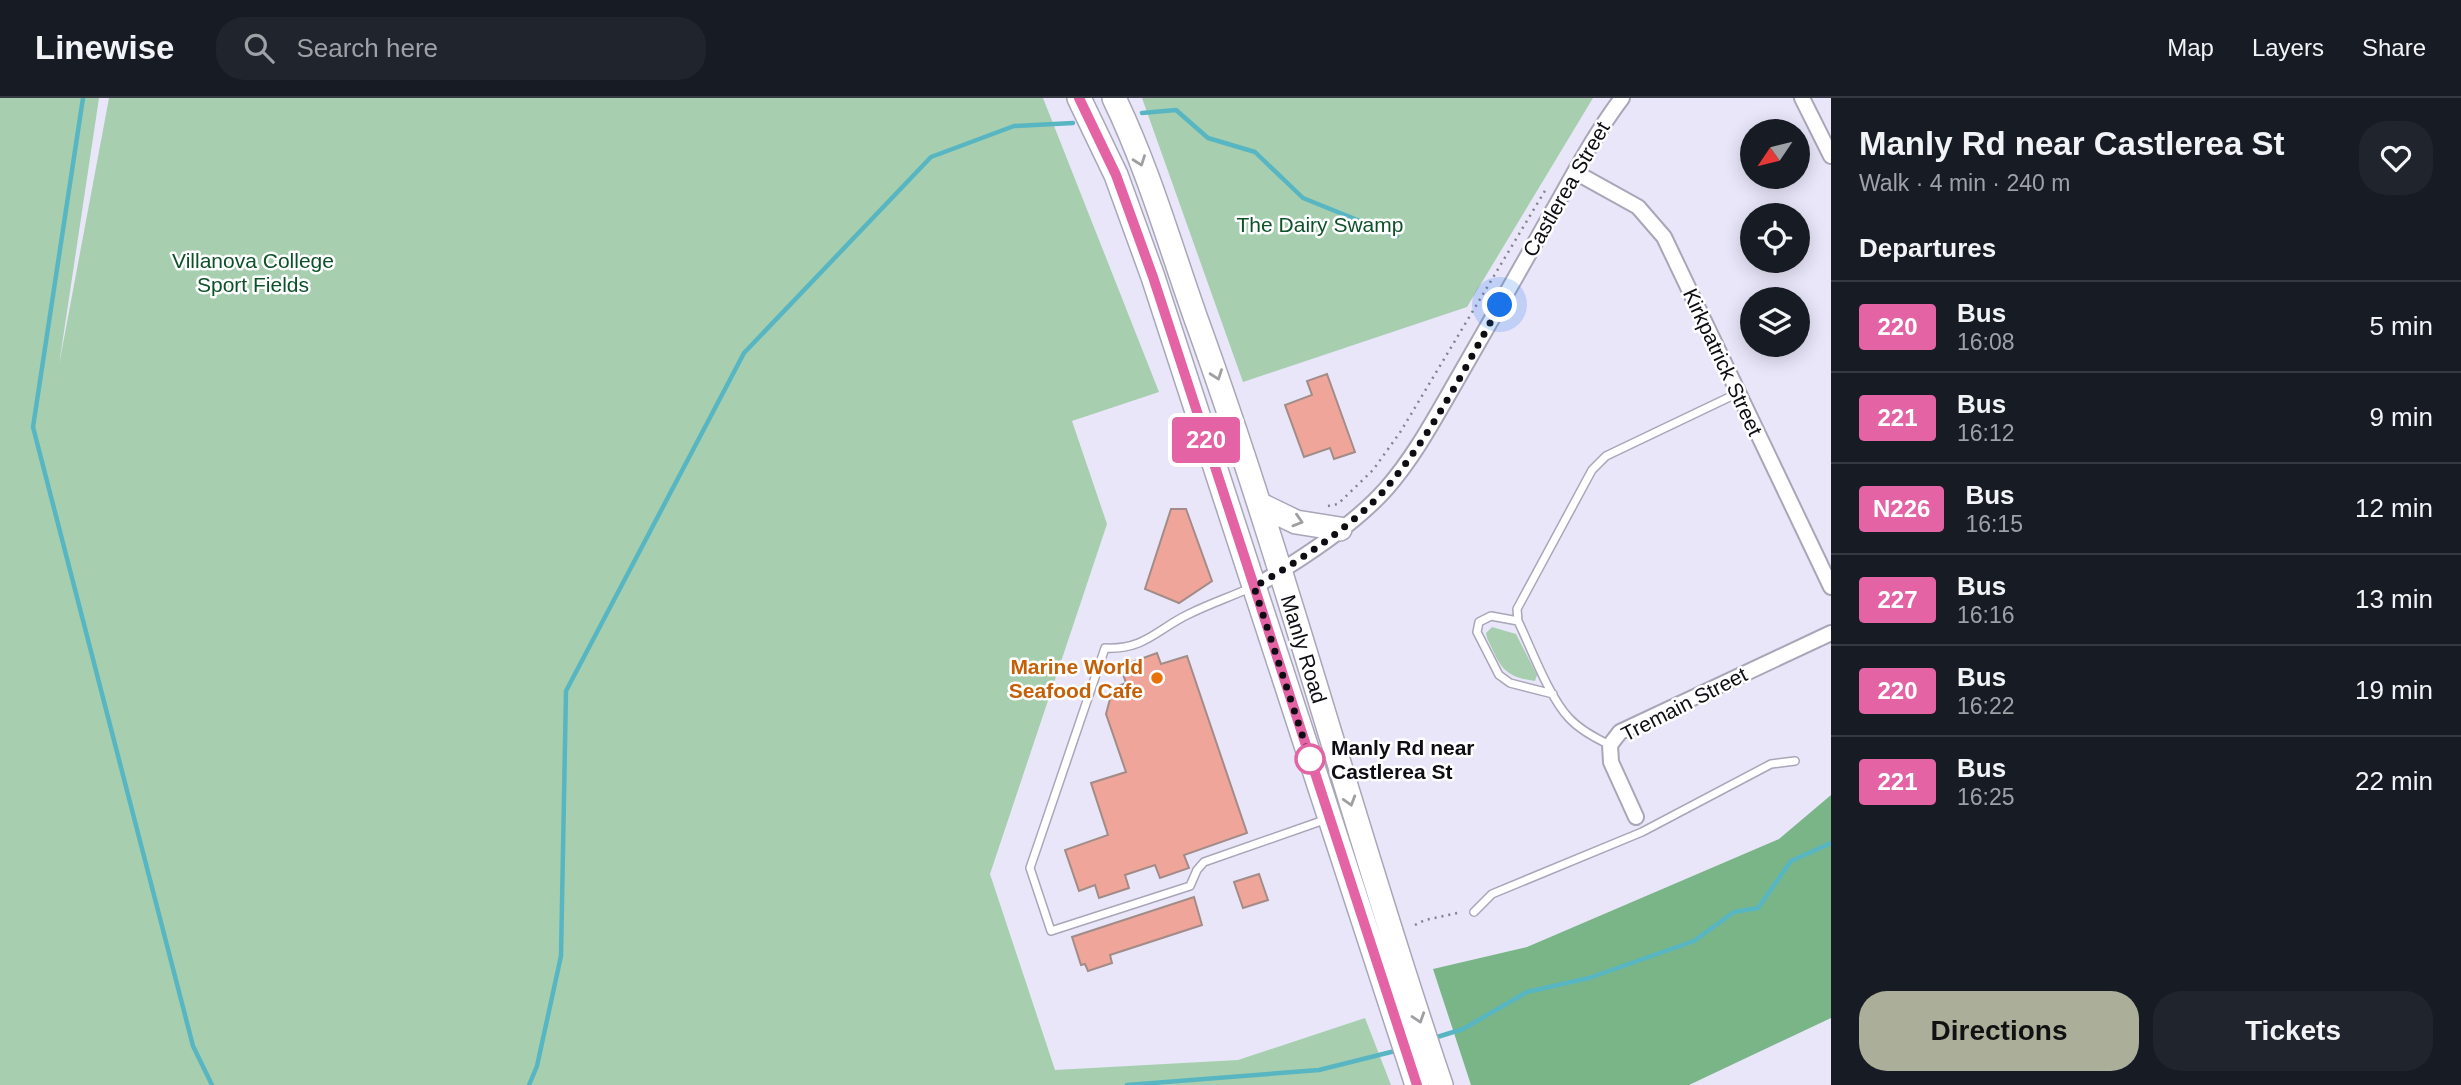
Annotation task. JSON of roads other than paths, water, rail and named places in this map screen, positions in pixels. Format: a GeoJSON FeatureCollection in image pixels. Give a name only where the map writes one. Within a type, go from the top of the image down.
{"type":"FeatureCollection","features":[{"type":"Feature","properties":{"kind":"main road","name":"Manly Road"},"geometry":{"type":"LineString","coordinates":[[1079,98],[1097,132],[1133,216],[1417,1085]]}},
{"type":"Feature","properties":{"kind":"main road","name":"Manly Road"},"geometry":{"type":"LineString","coordinates":[[1114,98],[1133,143],[1222,391],[1441,1085]]}},
{"type":"Feature","properties":{"kind":"main road"},"geometry":{"type":"LineString","coordinates":[[1259,504],[1296,522],[1340,529]]}},
{"type":"Feature","properties":{"kind":"street","name":"Castlerea Street"},"geometry":{"type":"LineString","coordinates":[[1254,587],[1340,529],[1373,502],[1411,457],[1606,118],[1622,98]]}},
{"type":"Feature","properties":{"kind":"street"},"geometry":{"type":"LineString","coordinates":[[1802,98],[1831,156]]}},
{"type":"Feature","properties":{"kind":"street","name":"Kirkpatrick Street"},"geometry":{"type":"LineString","coordinates":[[1574,173],[1638,207],[1664,237],[1831,587]]}},
{"type":"Feature","properties":{"kind":"street","name":"Tremain Street"},"geometry":{"type":"LineString","coordinates":[[1636,817],[1611,762],[1610,745],[1620,732],[1831,633]]}},
{"type":"Feature","properties":{"kind":"lane"},"geometry":{"type":"LineString","coordinates":[[1610,745],[1588,734],[1568,717],[1553,694],[1518,621],[1517,608],[1592,470],[1606,456],[1738,393]]}},
{"type":"Feature","properties":{"kind":"lane"},"geometry":{"type":"LineString","coordinates":[[1254,587],[1188,614],[1141,644],[1120,649],[1105,648],[1030,868],[1051,931],[1190,886],[1197,870],[1204,863],[1276,835],[1330,818]]}},
{"type":"Feature","properties":{"kind":"lane"},"geometry":{"type":"LineString","coordinates":[[1518,621],[1491,616],[1479,622],[1477,632],[1499,676],[1510,683],[1553,694]]}},
{"type":"Feature","properties":{"kind":"lane"},"geometry":{"type":"LineString","coordinates":[[1474,912],[1492,894],[1642,832],[1771,764],[1795,761]]}},
{"type":"Feature","properties":{"kind":"lane"},"geometry":{"type":"LineString","coordinates":[[1636,817],[1642,832]]}},
{"type":"Feature","properties":{"kind":"waterway"},"geometry":{"type":"LineString","coordinates":[[83,98],[33,427],[193,1046],[212,1085]]}},
{"type":"Feature","properties":{"kind":"waterway"},"geometry":{"type":"LineString","coordinates":[[1142,113],[1176,110],[1208,138],[1255,152],[1303,198],[1397,236]]}},
{"type":"Feature","properties":{"kind":"waterway"},"geometry":{"type":"LineString","coordinates":[[529,1085],[537,1066],[561,956],[566,691],[744,353],[931,157],[1014,126],[1073,123]]}},
{"type":"Feature","properties":{"kind":"waterway"},"geometry":{"type":"LineString","coordinates":[[1434,1038],[1463,1029],[1527,992],[1589,978],[1694,941],[1734,912],[1758,908],[1791,861],[1831,843]]}},
{"type":"Feature","properties":{"kind":"waterway"},"geometry":{"type":"LineString","coordinates":[[1127,1085],[1319,1070],[1395,1051]]}},
{"type":"Feature","properties":{"kind":"place","name":"Marine World Seafood Cafe"},"geometry":{"type":"Point","coordinates":[1157,678]}},
{"type":"Feature","properties":{"kind":"place","name":"Manly Rd near Castlerea St"},"geometry":{"type":"Point","coordinates":[1310,759]}},
{"type":"Feature","properties":{"kind":"park label","name":"The Dairy Swamp"},"geometry":{"type":"Point","coordinates":[1320,224]}},
{"type":"Feature","properties":{"kind":"park label","name":"Villanova College Sport Fields"},"geometry":{"type":"Point","coordinates":[253,272]}}]}
